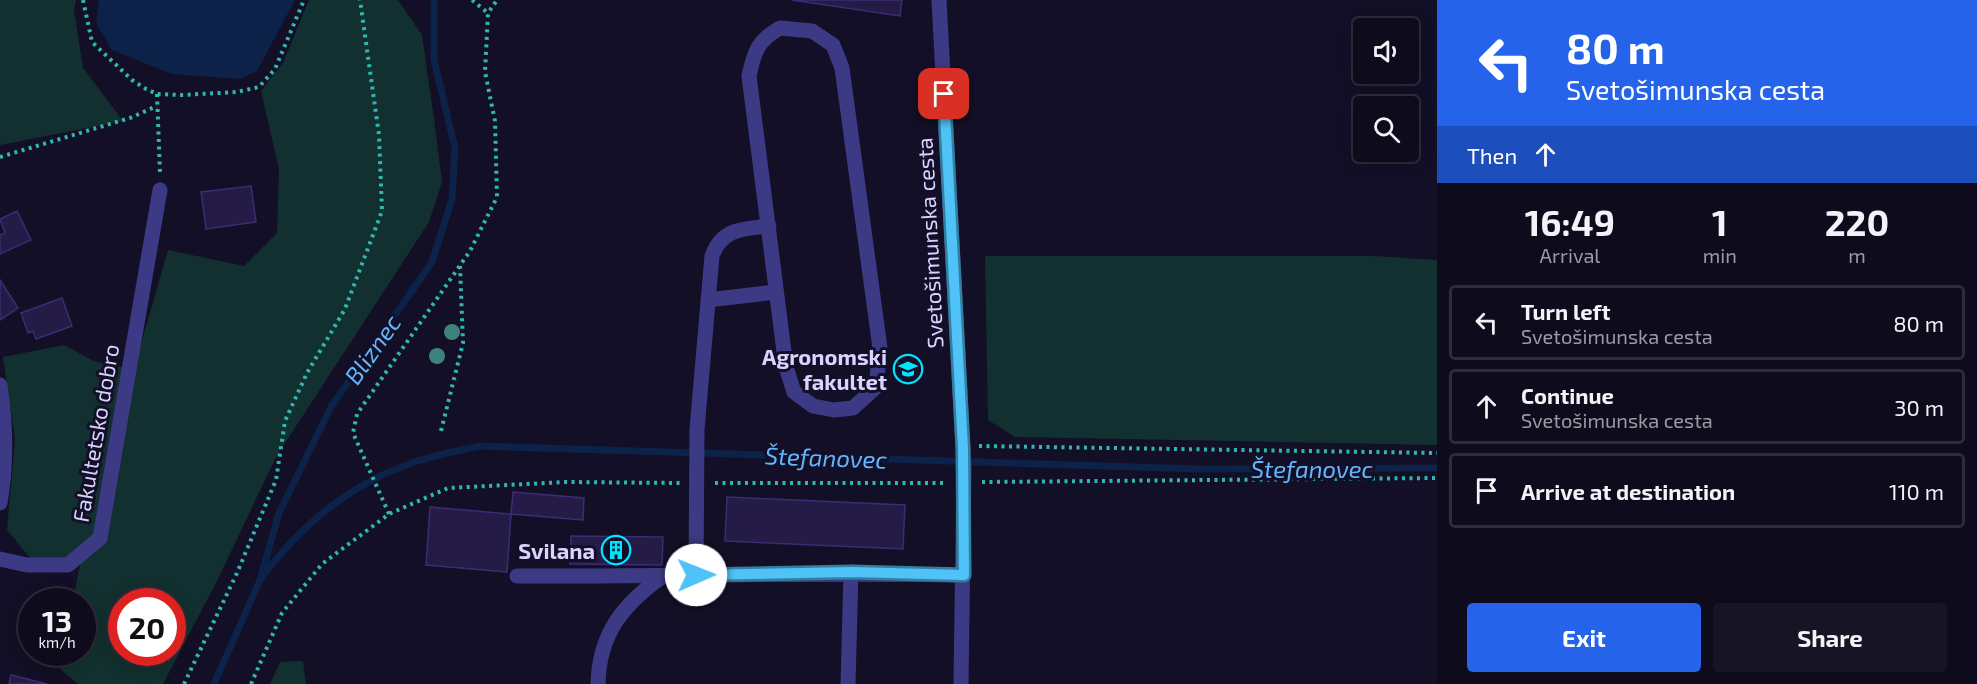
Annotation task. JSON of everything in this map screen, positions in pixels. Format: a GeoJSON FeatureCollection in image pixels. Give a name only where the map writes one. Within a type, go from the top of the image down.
{"type":"FeatureCollection","features":[{"type":"Feature","properties":{"kind":"street","name":"Svetošimunska cesta"},"geometry":{"type":"LineString","coordinates":[[939,0],[964,475]]}},
{"type":"Feature","properties":{"kind":"street"},"geometry":{"type":"LineString","coordinates":[[780,28],[795,28],[812,32],[833,45],[842,68],[880,348],[876,387],[853,408],[834,410],[813,406],[794,392],[786,368],[776,292],[749,76],[755,49],[765,36],[780,28]]}},
{"type":"Feature","properties":{"kind":"street","name":"Fakultetsko dobro"},"geometry":{"type":"LineString","coordinates":[[0,559],[27,565],[68,565],[100,538],[160,190]]}},
{"type":"Feature","properties":{"kind":"street"},"geometry":{"type":"LineString","coordinates":[[696,575],[697,429],[712,256],[717,242],[742,229],[769,226]]}},
{"type":"Feature","properties":{"kind":"street"},"geometry":{"type":"LineString","coordinates":[[708,300],[776,292]]}},
{"type":"Feature","properties":{"kind":"street"},"geometry":{"type":"LineString","coordinates":[[0,385],[5,419],[6,467],[0,503]]}},
{"type":"Feature","properties":{"kind":"street"},"geometry":{"type":"LineString","coordinates":[[961,684],[964,475]]}},
{"type":"Feature","properties":{"kind":"street"},"geometry":{"type":"LineString","coordinates":[[517,576],[852,572],[964,575]]}},
{"type":"Feature","properties":{"kind":"street"},"geometry":{"type":"LineString","coordinates":[[848,684],[852,572]]}},
{"type":"Feature","properties":{"kind":"street"},"geometry":{"type":"LineString","coordinates":[[598,684],[598,666],[604,642],[618,618],[637,595],[663,576]]}},
{"type":"Feature","properties":{"kind":"path"},"geometry":{"type":"LineString","coordinates":[[83,0],[92,42],[132,80],[156,94],[237,92],[260,87],[275,69],[304,0]]}},
{"type":"Feature","properties":{"kind":"path"},"geometry":{"type":"LineString","coordinates":[[184,684],[237,573],[276,480],[285,421],[307,373],[345,309],[382,211],[379,135],[360,0]]}},
{"type":"Feature","properties":{"kind":"path"},"geometry":{"type":"LineString","coordinates":[[472,0],[488,13]]}},
{"type":"Feature","properties":{"kind":"path"},"geometry":{"type":"LineString","coordinates":[[388,514],[383,497],[365,464],[353,433],[357,414],[460,266],[497,197],[495,121],[485,72],[488,13],[497,0]]}},
{"type":"Feature","properties":{"kind":"path"},"geometry":{"type":"LineString","coordinates":[[156,94],[160,190]]}},
{"type":"Feature","properties":{"kind":"path"},"geometry":{"type":"LineString","coordinates":[[0,157],[130,117],[157,106]]}},
{"type":"Feature","properties":{"kind":"path"},"geometry":{"type":"LineString","coordinates":[[441,431],[463,342],[460,266]]}},
{"type":"Feature","properties":{"kind":"path"},"geometry":{"type":"LineString","coordinates":[[979,449],[979,445],[1437,453]]}},
{"type":"Feature","properties":{"kind":"path"},"geometry":{"type":"LineString","coordinates":[[251,684],[282,613],[322,564],[388,514],[448,488],[566,482],[964,475],[1437,478]]}},
{"type":"Feature","properties":{"kind":"green space"},"geometry":{"type":"Polygon","coordinates":[[[0,0],[76,0],[74,10],[83,68],[123,121],[0,145],[0,0]]]}},
{"type":"Feature","properties":{"kind":"green space"},"geometry":{"type":"Polygon","coordinates":[[[309,0],[398,0],[422,35],[442,182],[429,222],[276,457],[186,640],[186,588],[108,588],[108,666],[172,666],[163,684],[78,684],[60,669],[61,666],[96,666],[96,588],[75,588],[81,559],[36,565],[7,530],[15,439],[3,357],[64,345],[94,361],[126,368],[141,344],[168,250],[244,266],[277,233],[279,169],[261,91],[283,63],[309,0]]]}},
{"type":"Feature","properties":{"kind":"green space"},"geometry":{"type":"Polygon","coordinates":[[[985,256],[1374,256],[1437,260],[1437,445],[1015,437],[988,420],[985,256]]]}},
{"type":"Feature","properties":{"kind":"green space"},"geometry":{"type":"Polygon","coordinates":[[[303,661],[306,684],[270,684],[280,662],[303,661]]]}},
{"type":"Feature","properties":{"kind":"water"},"geometry":{"type":"Polygon","coordinates":[[[99,0],[295,0],[257,71],[240,79],[172,74],[112,50],[96,23],[99,0]]]}},
{"type":"Feature","properties":{"kind":"building"},"geometry":{"type":"Polygon","coordinates":[[[792,0],[902,0],[900,16],[792,0]]]}},
{"type":"Feature","properties":{"kind":"building"},"geometry":{"type":"Polygon","coordinates":[[[251,186],[256,222],[206,229],[201,192],[251,186]]]}},
{"type":"Feature","properties":{"kind":"building"},"geometry":{"type":"Polygon","coordinates":[[[17,211],[31,240],[0,254],[0,235],[5,233],[0,219],[17,211]]]}},
{"type":"Feature","properties":{"kind":"building"},"geometry":{"type":"Polygon","coordinates":[[[0,280],[18,308],[0,320],[0,280]]]}},
{"type":"Feature","properties":{"kind":"building"},"geometry":{"type":"Polygon","coordinates":[[[62,298],[72,326],[36,339],[33,331],[28,333],[21,313],[62,298]]]}},
{"type":"Feature","properties":{"kind":"building"},"geometry":{"type":"Polygon","coordinates":[[[513,492],[584,498],[583,520],[511,514],[513,492]]]}},
{"type":"Feature","properties":{"kind":"building"},"geometry":{"type":"Polygon","coordinates":[[[727,497],[905,505],[903,549],[725,541],[727,497]]]}},
{"type":"Feature","properties":{"kind":"building"},"geometry":{"type":"Polygon","coordinates":[[[430,507],[511,514],[507,572],[426,565],[430,507]]]}},
{"type":"Feature","properties":{"kind":"building","name":"Svilana"},"geometry":{"type":"Polygon","coordinates":[[[571,536],[663,537],[662,565],[570,564],[571,536]]]}},
{"type":"Feature","properties":{"kind":"building"},"geometry":{"type":"Polygon","coordinates":[[[11,675],[47,684],[9,684],[11,675]]]}},
{"type":"Feature","properties":{"kind":"waterway","name":"Bliznec"},"geometry":{"type":"LineString","coordinates":[[214,684],[260,580],[279,513],[331,407],[432,262],[452,199],[455,148],[434,60],[434,0]]}},
{"type":"Feature","properties":{"kind":"waterway","name":"Štefanovec"},"geometry":{"type":"LineString","coordinates":[[260,580],[308,525],[347,495],[389,472],[412,463],[480,446],[1199,469],[1437,468]]}},
{"type":"Feature","properties":{"kind":"place","name":"Agronomski fakultet"},"geometry":{"type":"Point","coordinates":[908,369]}},
{"type":"Feature","properties":{"kind":"place","name":"Svilana"},"geometry":{"type":"Point","coordinates":[616,550]}},
{"type":"Feature","properties":{"kind":"route"},"geometry":{"type":"LineString","coordinates":[[696,575],[852,572],[964,575],[963,448],[944,94]]}}]}
